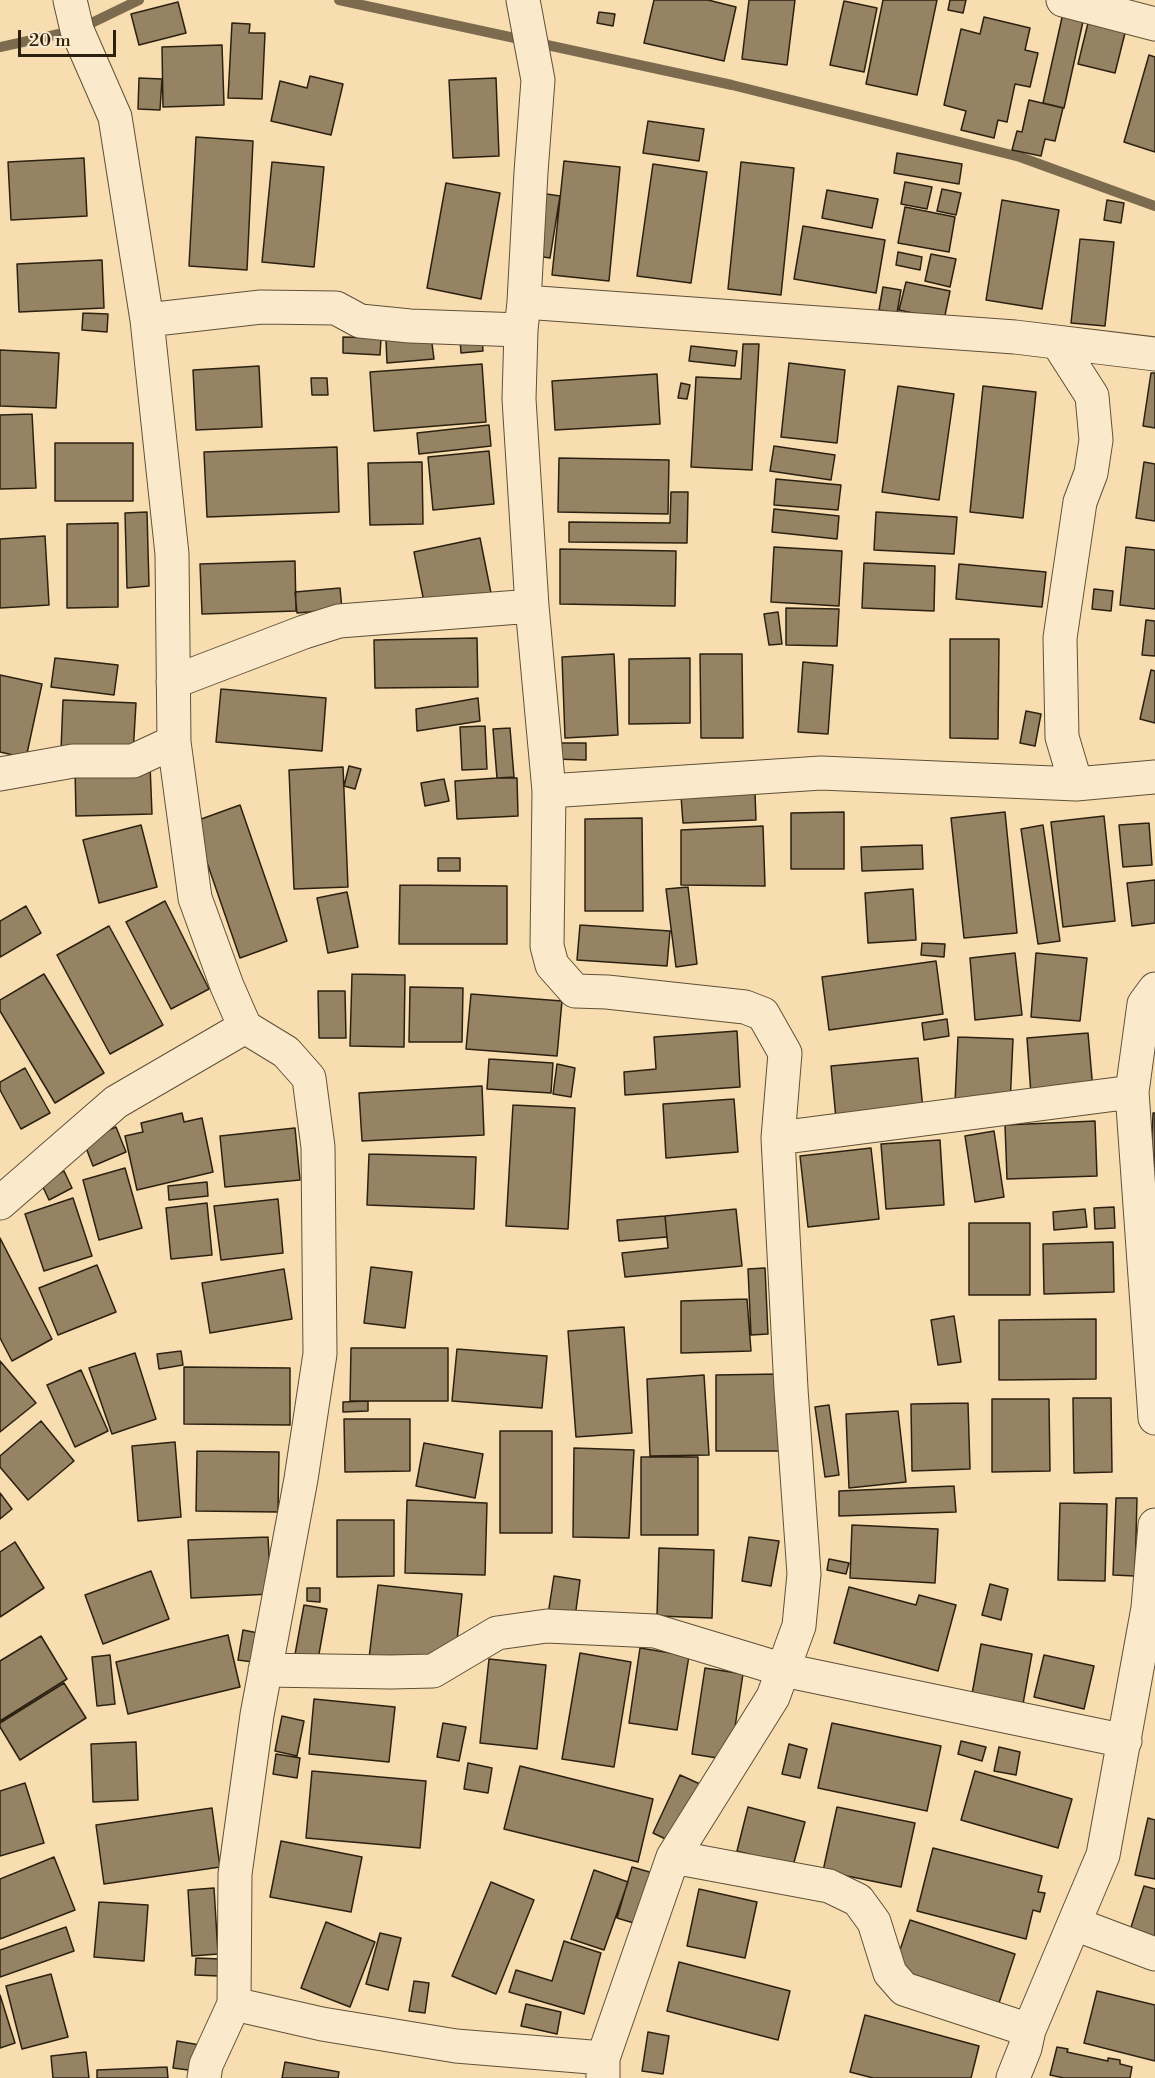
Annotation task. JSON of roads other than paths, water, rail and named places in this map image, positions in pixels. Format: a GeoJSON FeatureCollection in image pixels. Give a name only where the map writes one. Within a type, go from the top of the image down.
{"type":"FeatureCollection","features":[{"type":"Feature","properties":{"kind":"street"},"geometry":{"type":"LineString","coordinates":[[70,0],[77,30],[115,117],[147,320],[172,554],[174,742],[195,897],[227,986],[245,1027],[286,1052],[309,1078],[318,1147],[320,1354],[301,1479],[256,1715],[235,1874],[234,2004],[206,2065],[204,2078]]}},
{"type":"Feature","properties":{"kind":"street"},"geometry":{"type":"LineString","coordinates":[[234,2004],[322,2024],[603,2068],[674,1857],[773,1697],[799,1626],[804,1574],[790,1377],[778,1138],[785,1053],[762,1014],[745,1007],[608,992],[575,992],[552,965],[547,946],[549,790],[532,606],[519,399],[522,316],[538,80],[523,0]]}},
{"type":"Feature","properties":{"kind":"street"},"geometry":{"type":"LineString","coordinates":[[1063,0],[1155,24]]}},
{"type":"Feature","properties":{"kind":"street"},"geometry":{"type":"LineString","coordinates":[[147,320],[261,307],[336,308],[360,321],[410,326],[522,316],[1015,337],[1155,354]]}},
{"type":"Feature","properties":{"kind":"street"},"geometry":{"type":"LineString","coordinates":[[1058,343],[1092,396],[1096,440],[1091,473],[1080,502],[1060,638],[1062,737],[1076,784]]}},
{"type":"Feature","properties":{"kind":"street"},"geometry":{"type":"LineString","coordinates":[[173,682],[339,621],[532,606]]}},
{"type":"Feature","properties":{"kind":"street"},"geometry":{"type":"LineString","coordinates":[[0,774],[74,761],[133,761],[174,742]]}},
{"type":"Feature","properties":{"kind":"street"},"geometry":{"type":"LineString","coordinates":[[549,790],[821,773],[1076,784],[1155,777]]}},
{"type":"Feature","properties":{"kind":"street"},"geometry":{"type":"LineString","coordinates":[[1155,989],[1144,1004],[1132,1092],[1155,1418]]}},
{"type":"Feature","properties":{"kind":"street"},"geometry":{"type":"LineString","coordinates":[[0,1203],[116,1102],[245,1027]]}},
{"type":"Feature","properties":{"kind":"street"},"geometry":{"type":"LineString","coordinates":[[778,1138],[1132,1092]]}},
{"type":"Feature","properties":{"kind":"street"},"geometry":{"type":"LineString","coordinates":[[1013,2078],[1025,2048],[1029,2030],[1103,1855],[1148,1608],[1155,1525]]}},
{"type":"Feature","properties":{"kind":"street"},"geometry":{"type":"LineString","coordinates":[[265,1670],[433,1671],[497,1633],[547,1626],[655,1631],[784,1670],[1125,1741]]}},
{"type":"Feature","properties":{"kind":"street"},"geometry":{"type":"LineString","coordinates":[[674,1857],[829,1886],[858,1900],[874,1922],[890,1973],[904,1989],[1029,2030]]}},
{"type":"Feature","properties":{"kind":"street"},"geometry":{"type":"LineString","coordinates":[[1075,1924],[1155,1954]]}},
{"type":"Feature","properties":{"kind":"waterway"},"geometry":{"type":"LineString","coordinates":[[0,47],[77,30],[139,0]]}},
{"type":"Feature","properties":{"kind":"waterway"},"geometry":{"type":"LineString","coordinates":[[339,0],[732,85],[1020,157],[1155,206]]}}]}
